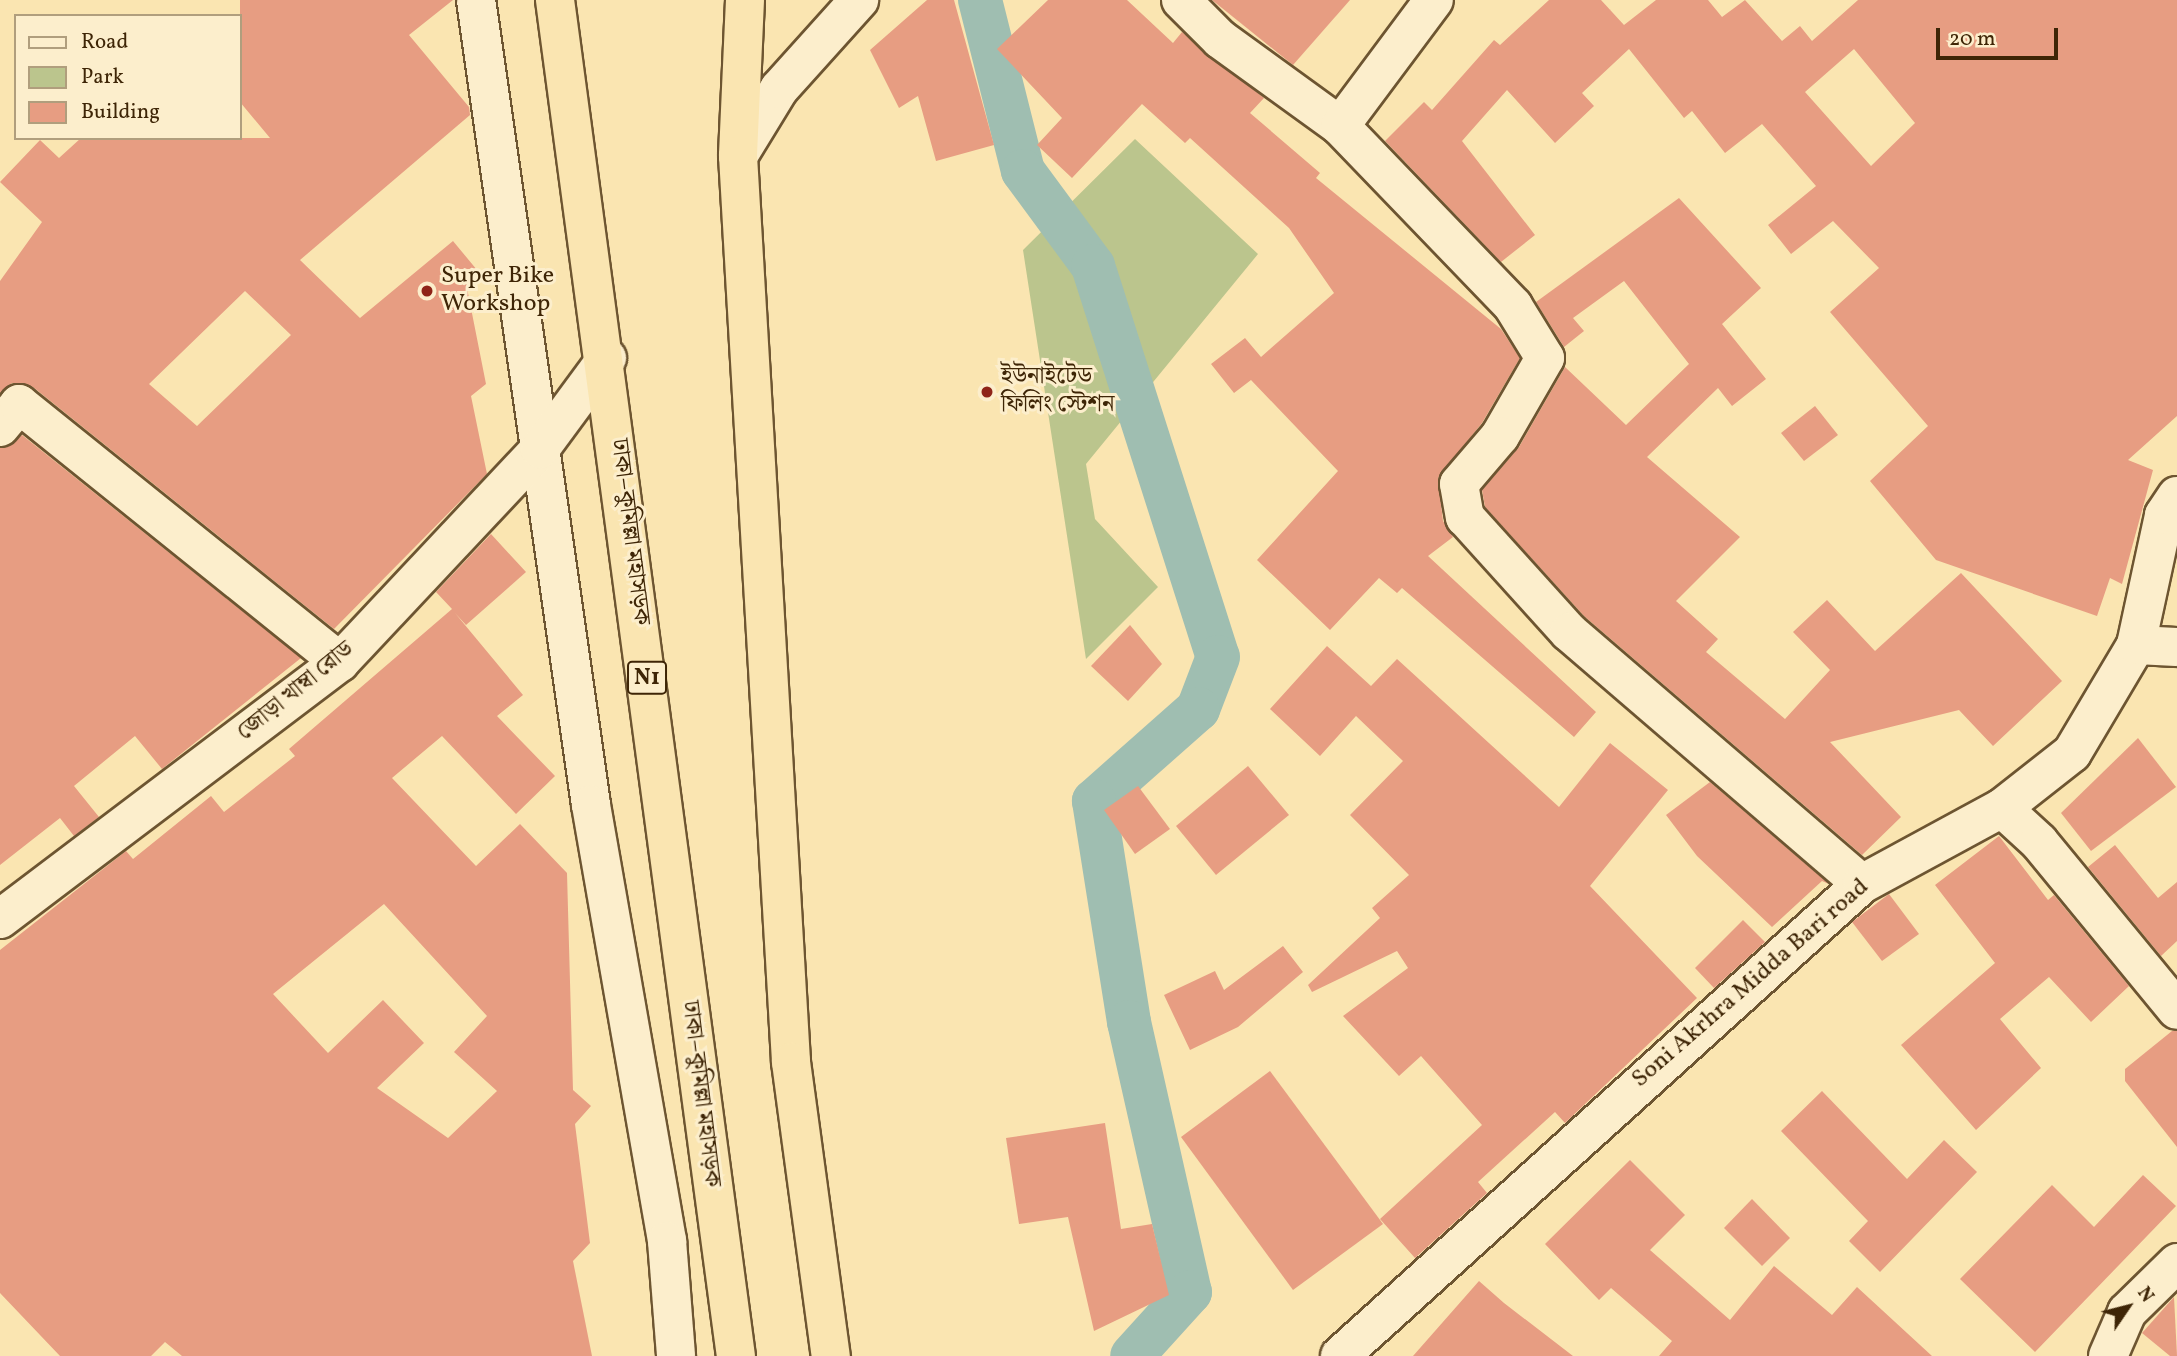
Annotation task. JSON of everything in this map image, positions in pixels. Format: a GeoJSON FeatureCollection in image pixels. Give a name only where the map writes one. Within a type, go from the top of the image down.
{"type":"FeatureCollection","features":[{"type":"Feature","properties":{"kind":"highway","name":"ঢাকা–কুমিল্লা মহাসড়ক"},"geometry":{"type":"LineString","coordinates":[[555,0],[607,358],[736,1356]]}},
{"type":"Feature","properties":{"kind":"highway"},"geometry":{"type":"LineString","coordinates":[[746,0],[738,156],[791,1062],[831,1356]]}},
{"type":"Feature","properties":{"kind":"street"},"geometry":{"type":"LineString","coordinates":[[476,0],[591,806],[667,1241],[676,1356]]}},
{"type":"Feature","properties":{"kind":"street"},"geometry":{"type":"LineString","coordinates":[[738,156],[779,89],[859,0]]}},
{"type":"Feature","properties":{"kind":"street"},"geometry":{"type":"LineString","coordinates":[[1181,0],[1220,39],[1340,126],[1513,306],[1545,358],[1500,436],[1459,484],[1465,516],[1569,632],[1862,884]]}},
{"type":"Feature","properties":{"kind":"street"},"geometry":{"type":"LineString","coordinates":[[1340,126],[1434,0]]}},
{"type":"Feature","properties":{"kind":"street","name":"জোড়া খাম্বা রোড"},"geometry":{"type":"LineString","coordinates":[[0,919],[340,662],[540,449],[607,358]]}},
{"type":"Feature","properties":{"kind":"street"},"geometry":{"type":"LineString","coordinates":[[0,427],[19,404],[340,662]]}},
{"type":"Feature","properties":{"kind":"street","name":"Soni Akrhra Midda Bari road"},"geometry":{"type":"LineString","coordinates":[[1340,1356],[1862,884],[2002,808],[2072,753],[2164,651],[2164,515],[2177,496]]}},
{"type":"Feature","properties":{"kind":"street"},"geometry":{"type":"LineString","coordinates":[[2002,808],[2039,842],[2177,1010]]}},
{"type":"Feature","properties":{"kind":"street"},"geometry":{"type":"LineString","coordinates":[[2108,1356],[2127,1312],[2177,1263]]}},
{"type":"Feature","properties":{"kind":"green space"},"geometry":{"type":"Polygon","coordinates":[[[1135,139],[1258,254],[1086,464],[1095,519],[1158,587],[1086,659],[1023,250],[1135,139]]]}},
{"type":"Feature","properties":{"kind":"building"},"geometry":{"type":"Polygon","coordinates":[[[240,0],[453,0],[409,35],[469,107],[470,115],[300,260],[360,318],[453,241],[482,276],[467,288],[486,384],[471,396],[487,474],[334,629],[33,387],[12,383],[0,393],[0,281],[42,222],[0,182],[40,140],[59,158],[79,140],[270,138],[242,104],[240,0]],[[245,291],[149,384],[197,426],[291,335],[245,291]]]}},
{"type":"Feature","properties":{"kind":"building"},"geometry":{"type":"Polygon","coordinates":[[[927,0],[954,0],[994,145],[936,161],[918,96],[899,108],[870,50],[927,0]]]}},
{"type":"Feature","properties":{"kind":"building"},"geometry":{"type":"Polygon","coordinates":[[[1048,0],[1127,0],[1173,43],[1182,32],[1264,98],[1250,113],[1320,173],[1316,178],[1501,329],[1520,358],[1482,423],[1438,478],[1443,521],[1453,537],[1428,556],[1596,712],[1574,737],[1402,588],[1397,593],[1379,578],[1330,630],[1257,560],[1338,471],[1251,380],[1234,393],[1211,364],[1245,338],[1261,357],[1334,293],[1289,228],[1190,138],[1185,143],[1142,104],[1072,178],[1037,145],[1062,118],[997,49],[1048,0]]]}},
{"type":"Feature","properties":{"kind":"building"},"geometry":{"type":"Polygon","coordinates":[[[1212,0],[1350,0],[1293,65],[1212,0]]]}},
{"type":"Feature","properties":{"kind":"building"},"geometry":{"type":"Polygon","coordinates":[[[1549,0],[1601,0],[1624,25],[1656,0],[1708,0],[1722,17],[1745,0],[1782,41],[1800,26],[1812,41],[1858,0],[2177,0],[2177,416],[2128,460],[2153,470],[2122,584],[2110,578],[2097,616],[1936,560],[1870,481],[1928,426],[1830,312],[1879,268],[1833,221],[1791,254],[1768,225],[1816,186],[1762,124],[1725,153],[1692,111],[1684,118],[1629,49],[1582,93],[1594,106],[1555,143],[1507,90],[1462,141],[1535,235],[1501,262],[1385,141],[1424,102],[1432,110],[1494,40],[1500,45],[1549,0]],[[1854,49],[1805,92],[1871,166],[1915,123],[1854,49]]]}},
{"type":"Feature","properties":{"kind":"building"},"geometry":{"type":"Polygon","coordinates":[[[1679,198],[1761,288],[1722,324],[1766,379],[1732,406],[1718,388],[1647,457],[1740,537],[1676,601],[1718,639],[1706,652],[1785,719],[1830,670],[1793,632],[1827,600],[1875,651],[1961,573],[2062,681],[1993,746],[1959,710],[1830,742],[1901,817],[1862,855],[1584,616],[1485,507],[1482,490],[1519,447],[1565,367],[1626,425],[1689,364],[1624,281],[1573,318],[1584,331],[1564,347],[1536,302],[1679,198]]]}},
{"type":"Feature","properties":{"kind":"building"},"geometry":{"type":"Polygon","coordinates":[[[1815,406],[1838,435],[1804,461],[1781,433],[1815,406]]]}},
{"type":"Feature","properties":{"kind":"building"},"geometry":{"type":"Polygon","coordinates":[[[22,435],[301,658],[162,769],[135,736],[74,786],[99,817],[74,836],[60,818],[0,865],[0,448],[22,435]]]}},
{"type":"Feature","properties":{"kind":"building"},"geometry":{"type":"Polygon","coordinates":[[[491,534],[526,572],[466,625],[455,613],[523,695],[497,716],[555,776],[516,814],[442,736],[392,778],[476,866],[520,824],[567,873],[573,1090],[591,1106],[575,1124],[590,1243],[573,1261],[592,1356],[182,1356],[165,1342],[151,1356],[60,1356],[0,1293],[0,950],[126,851],[133,859],[211,796],[224,812],[295,756],[289,749],[452,609],[436,592],[491,534]],[[384,904],[273,994],[328,1053],[383,1000],[424,1043],[377,1088],[448,1138],[497,1091],[454,1052],[487,1016],[384,904]]]}},
{"type":"Feature","properties":{"kind":"building"},"geometry":{"type":"Polygon","coordinates":[[[1130,625],[1162,664],[1128,701],[1091,666],[1130,625]]]}},
{"type":"Feature","properties":{"kind":"building"},"geometry":{"type":"Polygon","coordinates":[[[1327,646],[1371,686],[1397,659],[1559,807],[1610,743],[1668,790],[1590,886],[1697,998],[1565,1123],[1555,1112],[1478,1182],[1487,1193],[1415,1258],[1380,1219],[1482,1125],[1421,1056],[1399,1076],[1343,1016],[1408,968],[1397,951],[1312,992],[1308,985],[1380,918],[1372,908],[1409,875],[1350,815],[1403,761],[1356,716],[1320,756],[1270,709],[1327,646]]]}},
{"type":"Feature","properties":{"kind":"building"},"geometry":{"type":"Polygon","coordinates":[[[2138,738],[2176,787],[2091,851],[2061,813],[2138,738]]]}},
{"type":"Feature","properties":{"kind":"building"},"geometry":{"type":"Polygon","coordinates":[[[1248,766],[1289,815],[1216,875],[1176,826],[1248,766]]]}},
{"type":"Feature","properties":{"kind":"building"},"geometry":{"type":"Polygon","coordinates":[[[1710,782],[1829,884],[1822,881],[1772,927],[1697,856],[1666,815],[1710,782]]]}},
{"type":"Feature","properties":{"kind":"building"},"geometry":{"type":"Polygon","coordinates":[[[1138,786],[1170,829],[1135,854],[1104,810],[1138,786]]]}},
{"type":"Feature","properties":{"kind":"building"},"geometry":{"type":"Polygon","coordinates":[[[1999,836],[2048,900],[2054,895],[2129,986],[2091,1022],[2049,977],[2000,1019],[2041,1068],[1976,1130],[1901,1045],[1995,963],[1935,885],[1999,836]]]}},
{"type":"Feature","properties":{"kind":"building"},"geometry":{"type":"Polygon","coordinates":[[[2115,845],[2158,898],[2177,882],[2177,941],[2161,956],[2088,867],[2115,845]]]}},
{"type":"Feature","properties":{"kind":"building"},"geometry":{"type":"Polygon","coordinates":[[[1889,894],[1919,934],[1882,961],[1852,922],[1889,894]]]}},
{"type":"Feature","properties":{"kind":"building"},"geometry":{"type":"Polygon","coordinates":[[[1743,920],[1765,942],[1714,988],[1695,968],[1743,920]]]}},
{"type":"Feature","properties":{"kind":"building"},"geometry":{"type":"Polygon","coordinates":[[[1283,946],[1303,972],[1238,1027],[1190,1050],[1164,995],[1215,971],[1224,990],[1283,946]]]}},
{"type":"Feature","properties":{"kind":"building"},"geometry":{"type":"Polygon","coordinates":[[[2172,1031],[2177,1031],[2177,1147],[2125,1081],[2125,1069],[2172,1031]]]}},
{"type":"Feature","properties":{"kind":"building"},"geometry":{"type":"Polygon","coordinates":[[[1270,1071],[1383,1224],[1293,1290],[1181,1137],[1270,1071]]]}},
{"type":"Feature","properties":{"kind":"building"},"geometry":{"type":"Polygon","coordinates":[[[1822,1091],[1907,1179],[1944,1140],[1977,1172],[1880,1272],[1849,1241],[1868,1221],[1781,1131],[1822,1091]]]}},
{"type":"Feature","properties":{"kind":"building"},"geometry":{"type":"Polygon","coordinates":[[[1105,1123],[1121,1229],[1152,1224],[1169,1295],[1094,1331],[1068,1217],[1019,1224],[1006,1138],[1105,1123]]]}},
{"type":"Feature","properties":{"kind":"building"},"geometry":{"type":"Polygon","coordinates":[[[1630,1160],[1685,1215],[1650,1250],[1730,1320],[1774,1266],[1832,1315],[1857,1287],[1932,1356],[1659,1356],[1672,1341],[1611,1288],[1599,1300],[1545,1244],[1630,1160]]]}},
{"type":"Feature","properties":{"kind":"building"},"geometry":{"type":"Polygon","coordinates":[[[2143,1175],[2176,1206],[2035,1352],[1960,1279],[2052,1185],[2094,1227],[2143,1175]]]}},
{"type":"Feature","properties":{"kind":"building"},"geometry":{"type":"Polygon","coordinates":[[[1752,1199],[1790,1238],[1762,1266],[1724,1228],[1752,1199]]]}},
{"type":"Feature","properties":{"kind":"building"},"geometry":{"type":"Polygon","coordinates":[[[1479,1281],[1504,1303],[1573,1356],[1413,1356],[1479,1281]]]}},
{"type":"Feature","properties":{"kind":"building"},"geometry":{"type":"Polygon","coordinates":[[[2174,1297],[2177,1356],[2170,1356],[2142,1333],[2174,1297]]]}},
{"type":"Feature","properties":{"kind":"waterway"},"geometry":{"type":"LineString","coordinates":[[980,0],[1023,171],[1093,266],[1218,657],[1198,709],[1094,801],[1129,1022],[1190,1292],[1132,1356]]}},
{"type":"Feature","properties":{"kind":"place","name":"Super Bike Workshop"},"geometry":{"type":"Point","coordinates":[427,291]}},
{"type":"Feature","properties":{"kind":"place","name":"ইউনাইটেড ফিলিং স্টেশন"},"geometry":{"type":"Point","coordinates":[987,392]}}]}
